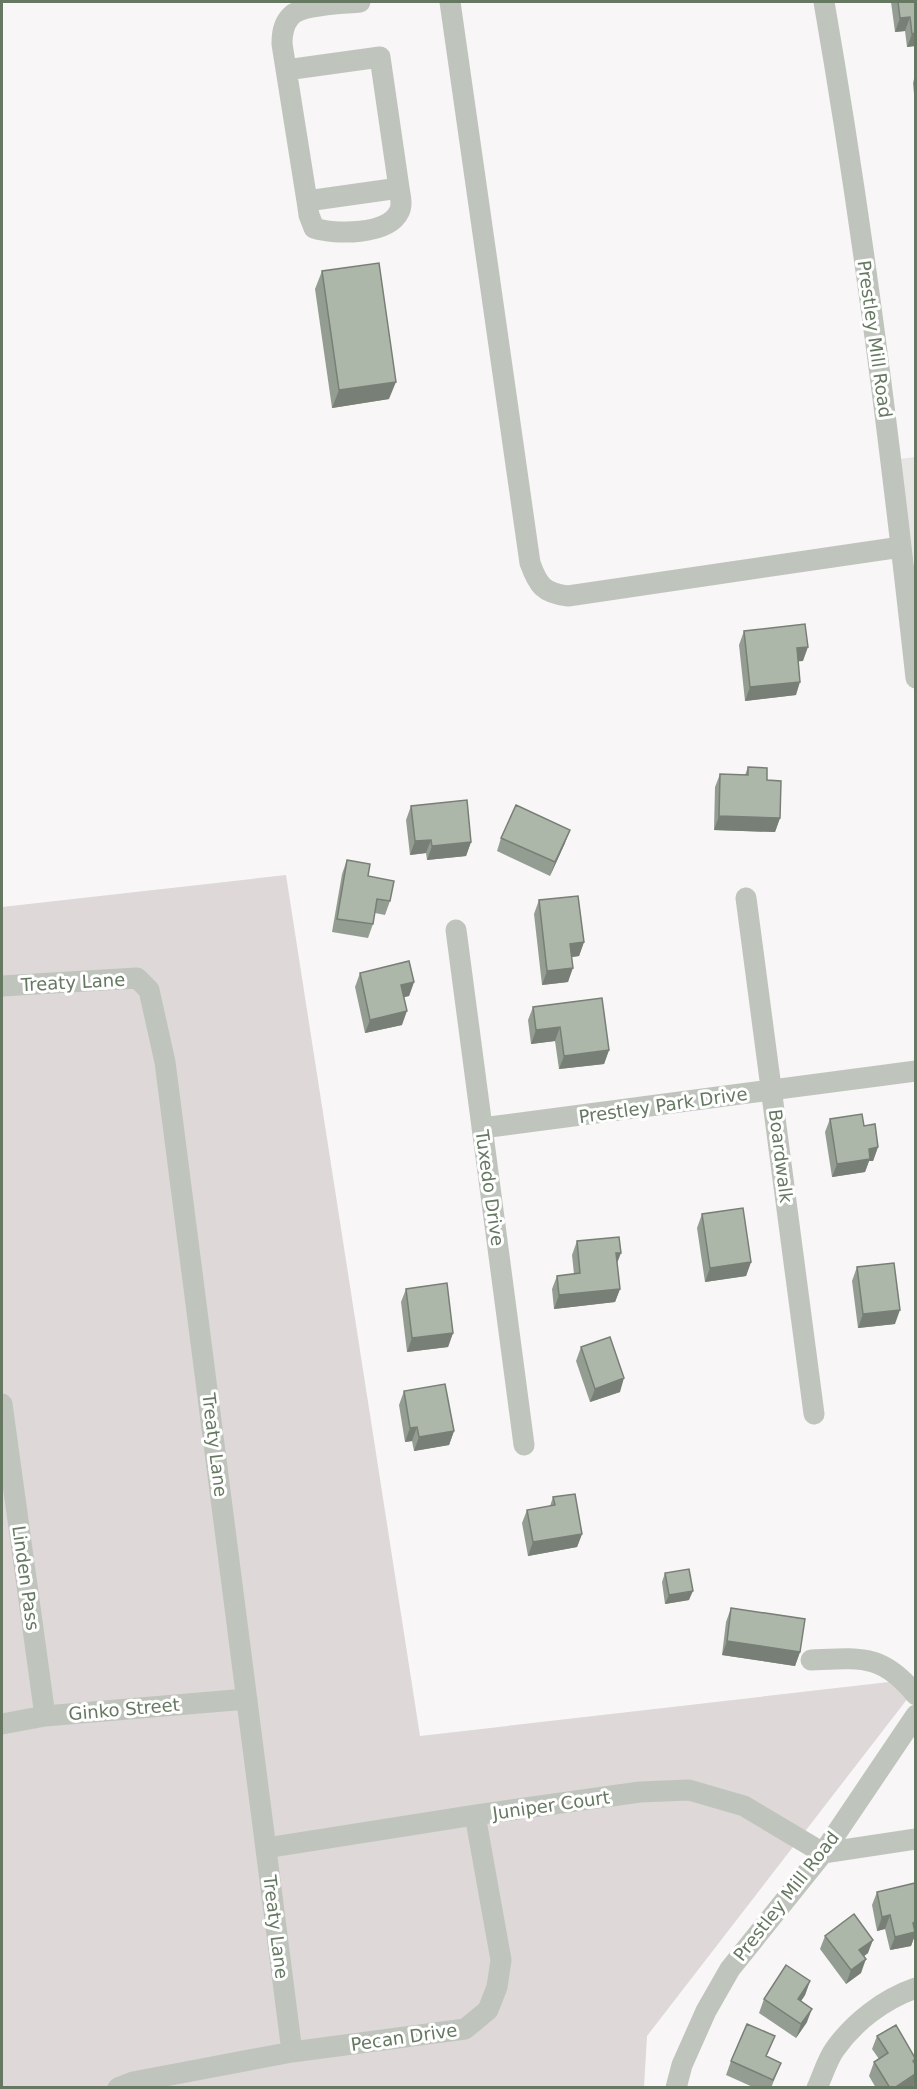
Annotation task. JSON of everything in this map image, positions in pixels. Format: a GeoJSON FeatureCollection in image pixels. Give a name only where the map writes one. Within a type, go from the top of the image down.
{"type":"FeatureCollection","features":[{"type":"Feature","properties":{"kind":"street"},"geometry":{"type":"LineString","coordinates":[[286,70],[380,57],[401,202],[399,212],[386,225],[343,233],[325,232],[314,228],[309,215],[307,201],[286,70],[282,44],[282,30],[290,16],[300,9],[360,2]]}},
{"type":"Feature","properties":{"kind":"street"},"geometry":{"type":"LineString","coordinates":[[450,2],[528,551],[536,581],[544,589],[556,595],[568,596],[901,547]]}},
{"type":"Feature","properties":{"kind":"street","name":"Prestley Mill Road"},"geometry":{"type":"LineString","coordinates":[[824,2],[860,228],[913,631],[915,678]]}},
{"type":"Feature","properties":{"kind":"street"},"geometry":{"type":"LineString","coordinates":[[307,201],[399,188]]}},
{"type":"Feature","properties":{"kind":"street","name":"Boardwalk"},"geometry":{"type":"LineString","coordinates":[[746,898],[814,1414]]}},
{"type":"Feature","properties":{"kind":"street","name":"Tuxedo Drive"},"geometry":{"type":"LineString","coordinates":[[456,930],[524,1445]]}},
{"type":"Feature","properties":{"kind":"street","name":"Treaty Lane"},"geometry":{"type":"LineString","coordinates":[[2,986],[137,978],[149,990],[165,1062],[292,2052]]}},
{"type":"Feature","properties":{"kind":"street","name":"Prestley Park Drive"},"geometry":{"type":"LineString","coordinates":[[482,1128],[915,1071]]}},
{"type":"Feature","properties":{"kind":"street","name":"Linden Pass"},"geometry":{"type":"LineString","coordinates":[[2,1404],[45,1716]]}},
{"type":"Feature","properties":{"kind":"street"},"geometry":{"type":"LineString","coordinates":[[811,1660],[852,1658],[880,1663],[902,1678],[915,1695]]}},
{"type":"Feature","properties":{"kind":"street","name":"Ginko Street"},"geometry":{"type":"LineString","coordinates":[[2,1724],[45,1716],[248,1699]]}},
{"type":"Feature","properties":{"kind":"street","name":"Prestley Mill Road"},"geometry":{"type":"LineString","coordinates":[[676,2088],[682,2065],[706,2011],[730,1969],[823,1853],[915,1715]]}},
{"type":"Feature","properties":{"kind":"street","name":"Juniper Court"},"geometry":{"type":"LineString","coordinates":[[266,1848],[640,1792],[689,1790],[744,1806],[823,1853]]}},
{"type":"Feature","properties":{"kind":"street","name":"Pecan Drive"},"geometry":{"type":"LineString","coordinates":[[118,2088],[133,2082],[292,2052],[465,2029],[488,2010],[497,1987],[501,1960],[475,1815]]}},
{"type":"Feature","properties":{"kind":"street"},"geometry":{"type":"LineString","coordinates":[[823,1853],[915,1839]]}},
{"type":"Feature","properties":{"kind":"street"},"geometry":{"type":"LineString","coordinates":[[817,2088],[834,2050],[855,2028],[878,2006],[915,1988]]}},
{"type":"Feature","properties":{"kind":"shaded area"},"geometry":{"type":"Polygon","coordinates":[[[915,457],[915,571],[899,459],[915,457]]]}},
{"type":"Feature","properties":{"kind":"shaded area"},"geometry":{"type":"Polygon","coordinates":[[[286,875],[420,1736],[915,1679],[915,1689],[647,2036],[644,2087],[2,2087],[2,907],[286,875]]]}},
{"type":"Feature","properties":{"kind":"building"},"geometry":{"type":"Polygon","coordinates":[[[898,2],[915,2],[915,33],[912,34],[910,17],[900,18],[898,2]]]}},
{"type":"Feature","properties":{"kind":"building"},"geometry":{"type":"Polygon","coordinates":[[[379,263],[396,382],[339,390],[322,271],[379,263]]]}},
{"type":"Feature","properties":{"kind":"building"},"geometry":{"type":"Polygon","coordinates":[[[805,624],[808,647],[797,648],[800,682],[750,687],[744,631],[805,624]]]}},
{"type":"Feature","properties":{"kind":"building"},"geometry":{"type":"Polygon","coordinates":[[[748,767],[767,768],[767,780],[781,781],[780,818],[719,816],[720,774],[748,775],[748,767]]]}},
{"type":"Feature","properties":{"kind":"building"},"geometry":{"type":"Polygon","coordinates":[[[467,800],[471,842],[432,846],[431,840],[415,841],[411,806],[467,800]]]}},
{"type":"Feature","properties":{"kind":"building"},"geometry":{"type":"Polygon","coordinates":[[[516,805],[570,830],[555,862],[501,838],[516,805]]]}},
{"type":"Feature","properties":{"kind":"building"},"geometry":{"type":"Polygon","coordinates":[[[347,860],[370,864],[368,876],[394,881],[390,901],[377,899],[373,924],[337,919],[347,860]]]}},
{"type":"Feature","properties":{"kind":"building"},"geometry":{"type":"Polygon","coordinates":[[[578,896],[584,942],[570,944],[573,968],[547,971],[539,900],[578,896]]]}},
{"type":"Feature","properties":{"kind":"building"},"geometry":{"type":"Polygon","coordinates":[[[409,961],[414,982],[401,985],[407,1011],[370,1020],[360,973],[409,961]]]}},
{"type":"Feature","properties":{"kind":"building"},"geometry":{"type":"Polygon","coordinates":[[[602,998],[609,1050],[564,1056],[560,1027],[536,1030],[533,1007],[602,998]]]}},
{"type":"Feature","properties":{"kind":"building"},"geometry":{"type":"Polygon","coordinates":[[[862,1114],[864,1126],[875,1124],[878,1147],[869,1149],[870,1159],[837,1164],[830,1119],[862,1114]]]}},
{"type":"Feature","properties":{"kind":"building"},"geometry":{"type":"Polygon","coordinates":[[[743,1208],[751,1262],[710,1268],[702,1214],[743,1208]]]}},
{"type":"Feature","properties":{"kind":"building"},"geometry":{"type":"Polygon","coordinates":[[[619,1237],[621,1253],[616,1253],[620,1289],[559,1295],[557,1276],[580,1273],[577,1241],[619,1237]]]}},
{"type":"Feature","properties":{"kind":"building"},"geometry":{"type":"Polygon","coordinates":[[[894,1263],[900,1310],[863,1314],[857,1267],[894,1263]]]}},
{"type":"Feature","properties":{"kind":"building"},"geometry":{"type":"Polygon","coordinates":[[[447,1283],[453,1333],[412,1338],[406,1289],[447,1283]]]}},
{"type":"Feature","properties":{"kind":"building"},"geometry":{"type":"Polygon","coordinates":[[[610,1337],[624,1378],[595,1389],[581,1347],[610,1337]]]}},
{"type":"Feature","properties":{"kind":"building"},"geometry":{"type":"Polygon","coordinates":[[[445,1384],[454,1431],[419,1437],[417,1427],[410,1428],[404,1391],[445,1384]]]}},
{"type":"Feature","properties":{"kind":"building"},"geometry":{"type":"Polygon","coordinates":[[[575,1494],[582,1534],[533,1542],[527,1510],[555,1505],[553,1497],[575,1494]]]}},
{"type":"Feature","properties":{"kind":"building"},"geometry":{"type":"Polygon","coordinates":[[[689,1569],[693,1591],[669,1595],[665,1573],[689,1569]]]}},
{"type":"Feature","properties":{"kind":"building"},"geometry":{"type":"Polygon","coordinates":[[[731,1608],[805,1619],[800,1652],[727,1641],[731,1608]]]}},
{"type":"Feature","properties":{"kind":"building"},"geometry":{"type":"Polygon","coordinates":[[[915,1883],[915,1922],[913,1923],[915,1932],[895,1937],[890,1915],[882,1917],[877,1892],[915,1883]]]}},
{"type":"Feature","properties":{"kind":"building"},"geometry":{"type":"Polygon","coordinates":[[[854,1914],[873,1940],[859,1950],[866,1959],[851,1970],[825,1936],[854,1914]]]}},
{"type":"Feature","properties":{"kind":"building"},"geometry":{"type":"Polygon","coordinates":[[[786,1965],[810,1981],[798,1999],[812,2009],[801,2024],[764,1999],[786,1965]]]}},
{"type":"Feature","properties":{"kind":"building"},"geometry":{"type":"Polygon","coordinates":[[[747,2024],[775,2036],[766,2056],[781,2063],[773,2080],[731,2061],[747,2024]]]}},
{"type":"Feature","properties":{"kind":"building"},"geometry":{"type":"Polygon","coordinates":[[[896,2025],[915,2058],[913,2061],[915,2074],[894,2088],[890,2088],[874,2062],[888,2053],[877,2036],[896,2025]]]}}]}
